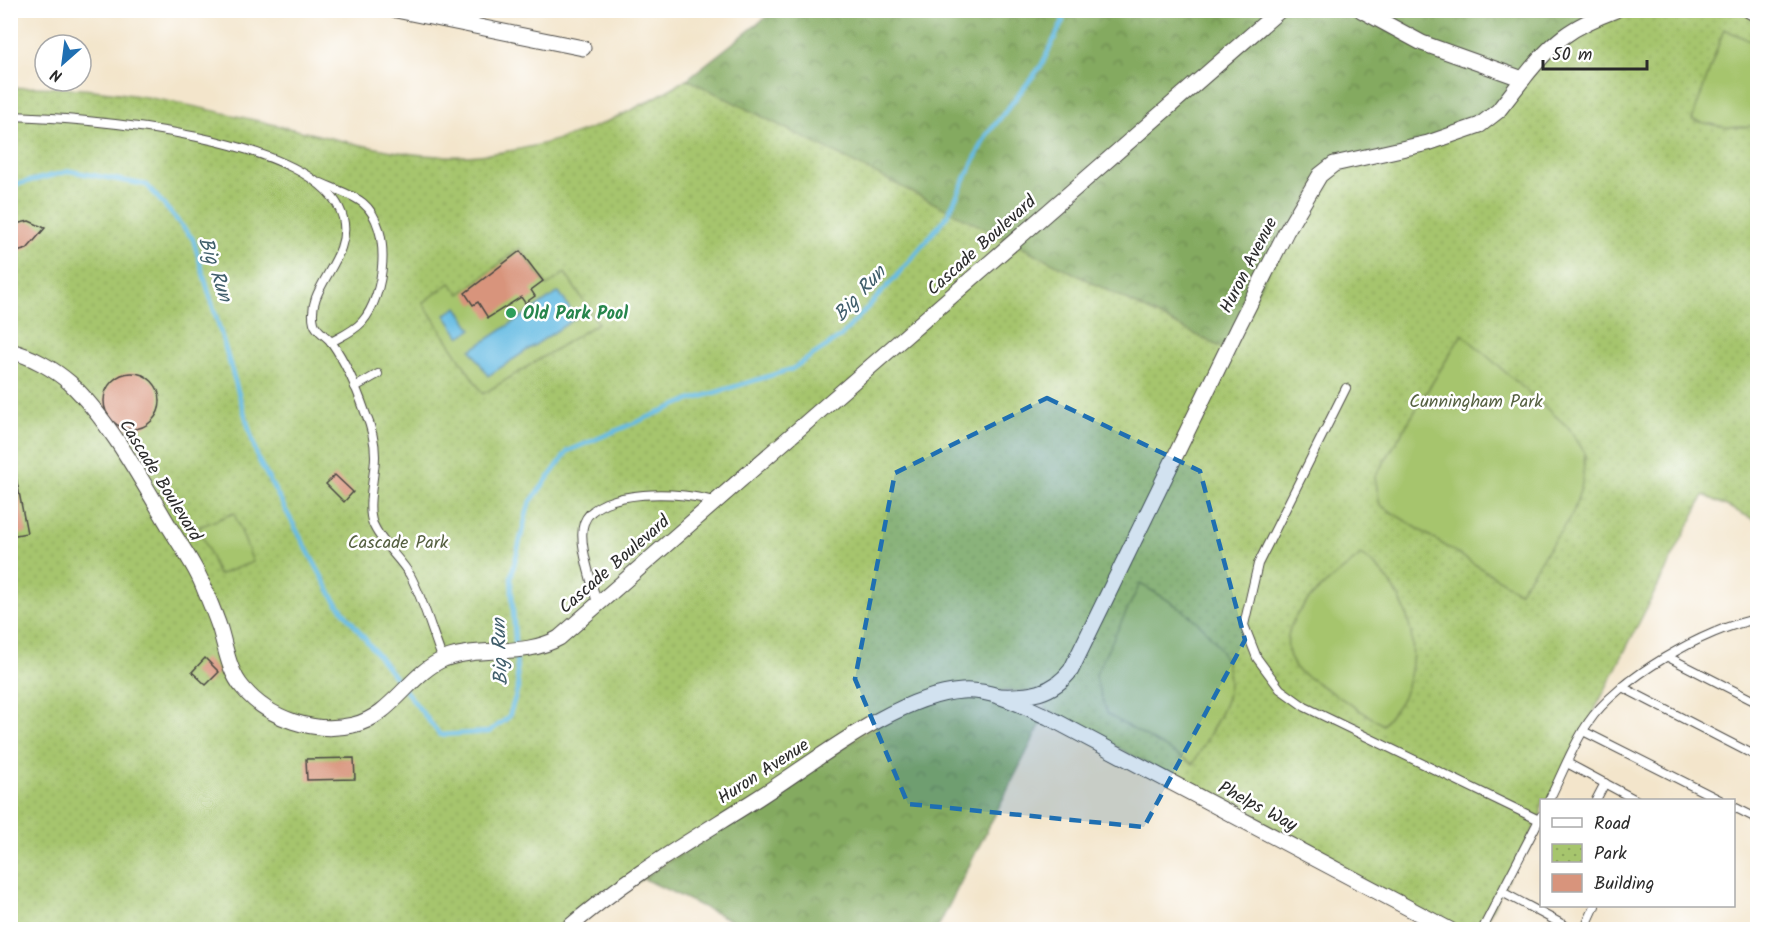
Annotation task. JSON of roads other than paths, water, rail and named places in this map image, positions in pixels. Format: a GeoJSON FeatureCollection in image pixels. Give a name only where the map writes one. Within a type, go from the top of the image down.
{"type":"FeatureCollection","features":[{"type":"Feature","properties":{"kind":"street"},"geometry":{"type":"LineString","coordinates":[[396,10],[583,48]]}},
{"type":"Feature","properties":{"kind":"street","name":"Cascade Boulevard"},"geometry":{"type":"LineString","coordinates":[[10,351],[40,363],[69,383],[92,409],[117,444],[200,579],[216,618],[231,668],[241,687],[259,704],[284,718],[311,726],[356,724],[378,713],[429,669],[443,660],[489,652],[533,649],[559,638],[1280,10]]}},
{"type":"Feature","properties":{"kind":"street"},"geometry":{"type":"LineString","coordinates":[[1361,10],[1422,43],[1523,79]]}},
{"type":"Feature","properties":{"kind":"street","name":"Huron Avenue"},"geometry":{"type":"LineString","coordinates":[[566,930],[631,878],[887,715],[938,694],[964,690],[999,696],[1030,696],[1057,685],[1078,658],[1238,327],[1286,232],[1320,175],[1334,164],[1428,143],[1480,125],[1498,111],[1561,36],[1589,20],[1616,10]]}},
{"type":"Feature","properties":{"kind":"street"},"geometry":{"type":"LineString","coordinates":[[1749,10],[1758,15]]}},
{"type":"Feature","properties":{"kind":"street"},"geometry":{"type":"LineString","coordinates":[[1049,717],[1045,708],[1046,701],[1057,685]]}},
{"type":"Feature","properties":{"kind":"street","name":"Huron Avenue"},"geometry":{"type":"LineString","coordinates":[[999,696],[1049,717]]}},
{"type":"Feature","properties":{"kind":"street","name":"Phelps Way"},"geometry":{"type":"LineString","coordinates":[[1049,717],[1450,930]]}},
{"type":"Feature","properties":{"kind":"lane"},"geometry":{"type":"LineString","coordinates":[[10,116],[56,117],[198,137],[260,152],[363,203],[374,219],[382,240],[384,260],[379,283],[368,314],[352,331],[331,342]]}},
{"type":"Feature","properties":{"kind":"lane"},"geometry":{"type":"LineString","coordinates":[[311,178],[337,202],[343,217],[346,238],[313,306],[315,325],[331,342],[355,387],[372,432],[375,455],[372,522],[417,589],[443,660]]}},
{"type":"Feature","properties":{"kind":"lane"},"geometry":{"type":"LineString","coordinates":[[355,387],[378,374]]}},
{"type":"Feature","properties":{"kind":"lane"},"geometry":{"type":"LineString","coordinates":[[1346,388],[1258,564],[1244,626],[1257,658],[1280,688],[1305,707],[1540,817],[1482,930]]}},
{"type":"Feature","properties":{"kind":"lane"},"geometry":{"type":"LineString","coordinates":[[597,604],[583,544],[583,525],[591,511],[608,501],[641,496],[699,496],[715,502]]}},
{"type":"Feature","properties":{"kind":"lane"},"geometry":{"type":"LineString","coordinates":[[1550,799],[1588,722],[1622,687],[1687,644],[1758,620]]}},
{"type":"Feature","properties":{"kind":"lane"},"geometry":{"type":"LineString","coordinates":[[1668,657],[1758,703]]}},
{"type":"Feature","properties":{"kind":"lane"},"geometry":{"type":"LineString","coordinates":[[1622,687],[1758,757]]}},
{"type":"Feature","properties":{"kind":"lane"},"geometry":{"type":"LineString","coordinates":[[1584,731],[1716,799]]}},
{"type":"Feature","properties":{"kind":"lane"},"geometry":{"type":"LineString","coordinates":[[1567,763],[1633,799]]}},
{"type":"Feature","properties":{"kind":"lane"},"geometry":{"type":"LineString","coordinates":[[1597,799],[1605,783]]}},
{"type":"Feature","properties":{"kind":"lane"},"geometry":{"type":"LineString","coordinates":[[1735,808],[1758,819]]}},
{"type":"Feature","properties":{"kind":"lane"},"geometry":{"type":"LineString","coordinates":[[1502,892],[1543,909],[1572,930]]}},
{"type":"Feature","properties":{"kind":"lane"},"geometry":{"type":"LineString","coordinates":[[1584,930],[1595,907]]}},
{"type":"Feature","properties":{"kind":"water"},"geometry":{"type":"Polygon","coordinates":[[[559,292],[576,318],[488,376],[471,350],[559,292]]]}},
{"type":"Feature","properties":{"kind":"water"},"geometry":{"type":"Polygon","coordinates":[[[457,307],[472,329],[460,337],[445,315],[457,307]]]}},
{"type":"Feature","properties":{"kind":"waterway","name":"Big Run"},"geometry":{"type":"LineString","coordinates":[[10,186],[70,171],[147,185],[193,239],[258,459],[334,599],[440,735],[489,732],[509,717],[518,688],[511,577],[529,504],[568,451],[684,402],[792,369],[840,337],[894,279],[947,216],[986,136],[1041,66],[1063,21],[1060,10]]}},
{"type":"Feature","properties":{"kind":"place","name":"Old Park Pool"},"geometry":{"type":"Point","coordinates":[511,313]}},
{"type":"Feature","properties":{"kind":"park label","name":"Cunningham Park"},"geometry":{"type":"Point","coordinates":[1476,401]}},
{"type":"Feature","properties":{"kind":"park label","name":"Cascade Park"},"geometry":{"type":"Point","coordinates":[398,542]}}]}
